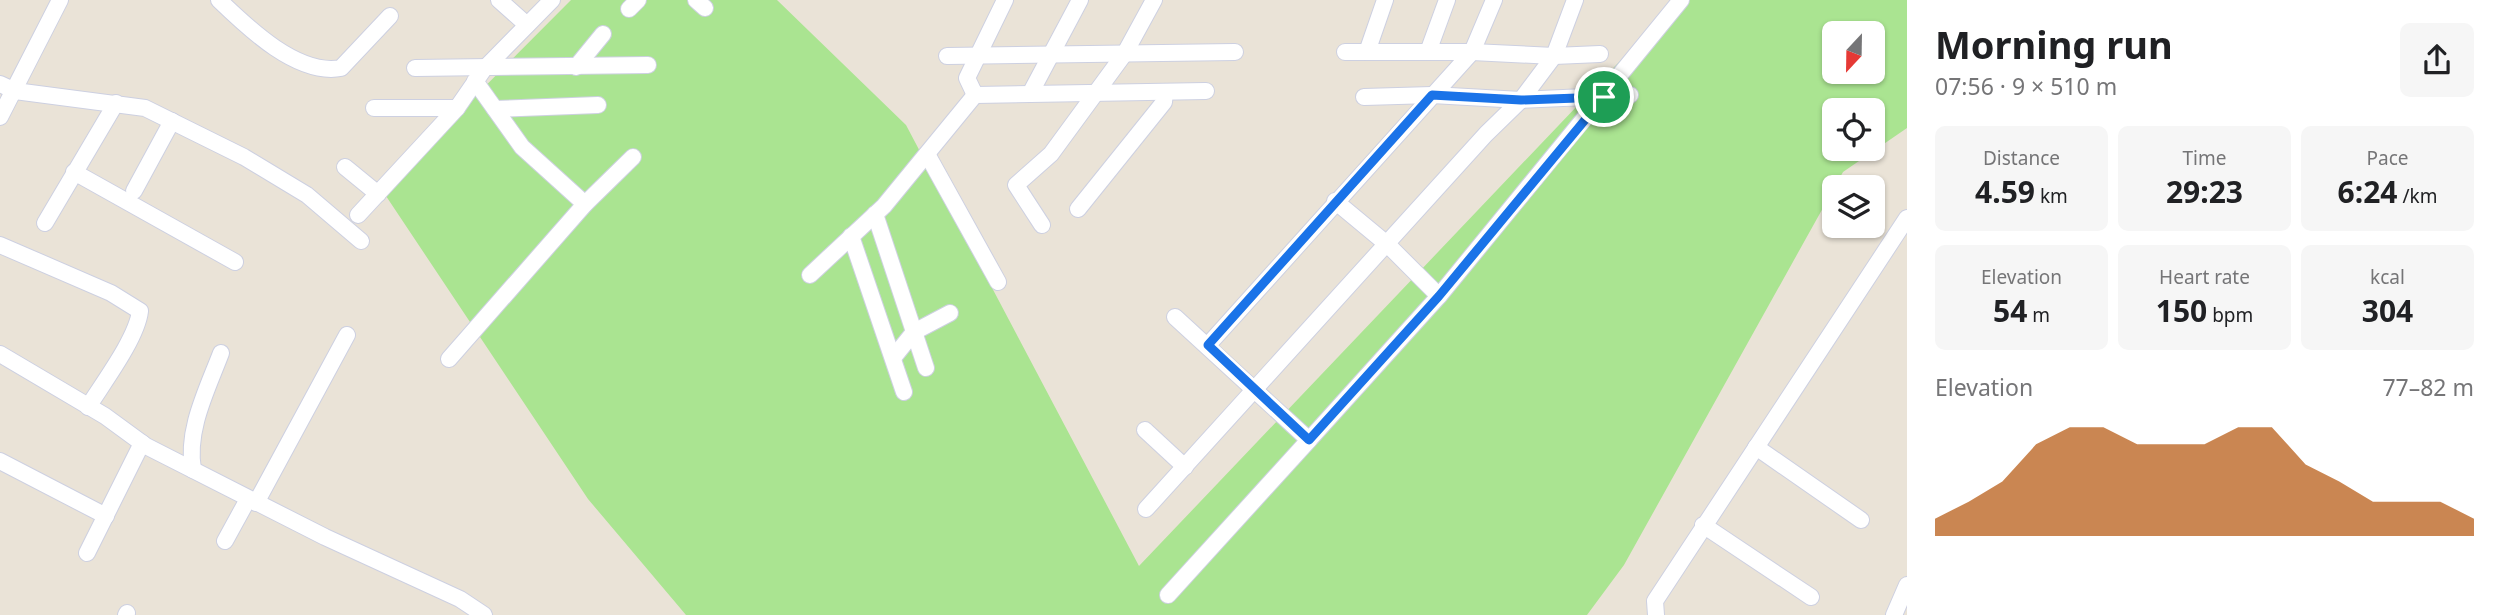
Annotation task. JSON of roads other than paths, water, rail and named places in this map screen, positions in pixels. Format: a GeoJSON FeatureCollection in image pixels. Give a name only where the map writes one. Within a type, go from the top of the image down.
{"type":"FeatureCollection","features":[{"type":"Feature","properties":{"kind":"street"},"geometry":{"type":"LineString","coordinates":[[0,117],[7,88],[60,0]]}},
{"type":"Feature","properties":{"kind":"street"},"geometry":{"type":"LineString","coordinates":[[219,0],[241,21],[293,58],[316,70],[341,68],[390,16]]}},
{"type":"Feature","properties":{"kind":"street"},"geometry":{"type":"LineString","coordinates":[[499,0],[527,25]]}},
{"type":"Feature","properties":{"kind":"street"},"geometry":{"type":"LineString","coordinates":[[358,215],[457,108],[480,75],[552,0]]}},
{"type":"Feature","properties":{"kind":"street"},"geometry":{"type":"LineString","coordinates":[[975,95],[967,78],[1005,0]]}},
{"type":"Feature","properties":{"kind":"street"},"geometry":{"type":"LineString","coordinates":[[1030,94],[1080,0]]}},
{"type":"Feature","properties":{"kind":"street"},"geometry":{"type":"LineString","coordinates":[[1042,225],[1016,185],[1051,153],[1125,53],[1154,0]]}},
{"type":"Feature","properties":{"kind":"street"},"geometry":{"type":"LineString","coordinates":[[1367,52],[1385,0]]}},
{"type":"Feature","properties":{"kind":"street"},"geometry":{"type":"LineString","coordinates":[[1428,52],[1447,0]]}},
{"type":"Feature","properties":{"kind":"street"},"geometry":{"type":"LineString","coordinates":[[1208,345],[1472,52],[1494,0]]}},
{"type":"Feature","properties":{"kind":"street"},"geometry":{"type":"LineString","coordinates":[[1146,509],[1486,134],[1521,100],[1554,56],[1575,0]]}},
{"type":"Feature","properties":{"kind":"street"},"geometry":{"type":"LineString","coordinates":[[1168,595],[1439,296],[1681,0]]}},
{"type":"Feature","properties":{"kind":"street"},"geometry":{"type":"LineString","coordinates":[[576,67],[603,34]]}},
{"type":"Feature","properties":{"kind":"street"},"geometry":{"type":"LineString","coordinates":[[947,56],[1235,52]]}},
{"type":"Feature","properties":{"kind":"street"},"geometry":{"type":"LineString","coordinates":[[1345,52],[1472,52],[1554,56],[1600,54]]}},
{"type":"Feature","properties":{"kind":"street"},"geometry":{"type":"LineString","coordinates":[[415,68],[480,75],[576,67],[648,65]]}},
{"type":"Feature","properties":{"kind":"street"},"geometry":{"type":"LineString","coordinates":[[480,75],[495,109],[523,148],[585,204]]}},
{"type":"Feature","properties":{"kind":"street"},"geometry":{"type":"LineString","coordinates":[[7,88],[145,108],[244,157],[307,195],[361,241]]}},
{"type":"Feature","properties":{"kind":"street"},"geometry":{"type":"LineString","coordinates":[[810,275],[875,214],[975,95],[1206,91]]}},
{"type":"Feature","properties":{"kind":"street"},"geometry":{"type":"LineString","coordinates":[[1078,209],[1164,102],[1165,92]]}},
{"type":"Feature","properties":{"kind":"street"},"geometry":{"type":"LineString","coordinates":[[1364,97],[1432,95],[1521,100],[1630,95]]}},
{"type":"Feature","properties":{"kind":"street"},"geometry":{"type":"LineString","coordinates":[[45,223],[116,103]]}},
{"type":"Feature","properties":{"kind":"street"},"geometry":{"type":"LineString","coordinates":[[495,109],[598,105]]}},
{"type":"Feature","properties":{"kind":"street"},"geometry":{"type":"LineString","coordinates":[[374,108],[457,108]]}},
{"type":"Feature","properties":{"kind":"street"},"geometry":{"type":"LineString","coordinates":[[134,191],[172,121]]}},
{"type":"Feature","properties":{"kind":"street"},"geometry":{"type":"LineString","coordinates":[[927,154],[998,282]]}},
{"type":"Feature","properties":{"kind":"street"},"geometry":{"type":"LineString","coordinates":[[449,359],[585,204],[633,157]]}},
{"type":"Feature","properties":{"kind":"street"},"geometry":{"type":"LineString","coordinates":[[345,167],[377,194]]}},
{"type":"Feature","properties":{"kind":"street"},"geometry":{"type":"LineString","coordinates":[[74,172],[235,262]]}},
{"type":"Feature","properties":{"kind":"street"},"geometry":{"type":"LineString","coordinates":[[1335,201],[1388,245],[1439,296]]}},
{"type":"Feature","properties":{"kind":"street"},"geometry":{"type":"LineString","coordinates":[[875,214],[926,368]]}},
{"type":"Feature","properties":{"kind":"street"},"geometry":{"type":"LineString","coordinates":[[1656,615],[1655,601],[1703,525],[1907,218]]}},
{"type":"Feature","properties":{"kind":"street"},"geometry":{"type":"LineString","coordinates":[[851,236],[904,392]]}},
{"type":"Feature","properties":{"kind":"street"},"geometry":{"type":"LineString","coordinates":[[0,245],[111,293],[139,312],[139,319],[125,346],[88,407]]}},
{"type":"Feature","properties":{"kind":"street"},"geometry":{"type":"LineString","coordinates":[[875,305],[898,285]]}},
{"type":"Feature","properties":{"kind":"street"},"geometry":{"type":"LineString","coordinates":[[892,358],[914,332],[950,313]]}},
{"type":"Feature","properties":{"kind":"street"},"geometry":{"type":"LineString","coordinates":[[1175,317],[1309,440]]}},
{"type":"Feature","properties":{"kind":"street"},"geometry":{"type":"LineString","coordinates":[[225,541],[252,501],[347,335]]}},
{"type":"Feature","properties":{"kind":"street"},"geometry":{"type":"LineString","coordinates":[[192,470],[194,427],[221,353]]}},
{"type":"Feature","properties":{"kind":"street"},"geometry":{"type":"LineString","coordinates":[[0,355],[88,407],[142,443],[192,470],[460,599],[484,615]]}},
{"type":"Feature","properties":{"kind":"street"},"geometry":{"type":"LineString","coordinates":[[1145,430],[1185,467]]}},
{"type":"Feature","properties":{"kind":"street"},"geometry":{"type":"LineString","coordinates":[[87,553],[142,443]]}},
{"type":"Feature","properties":{"kind":"street"},"geometry":{"type":"LineString","coordinates":[[1756,447],[1861,520]]}},
{"type":"Feature","properties":{"kind":"street"},"geometry":{"type":"LineString","coordinates":[[0,461],[106,516]]}},
{"type":"Feature","properties":{"kind":"street"},"geometry":{"type":"LineString","coordinates":[[1703,525],[1811,597]]}},
{"type":"Feature","properties":{"kind":"street"},"geometry":{"type":"LineString","coordinates":[[1894,615],[1907,585]]}}]}
